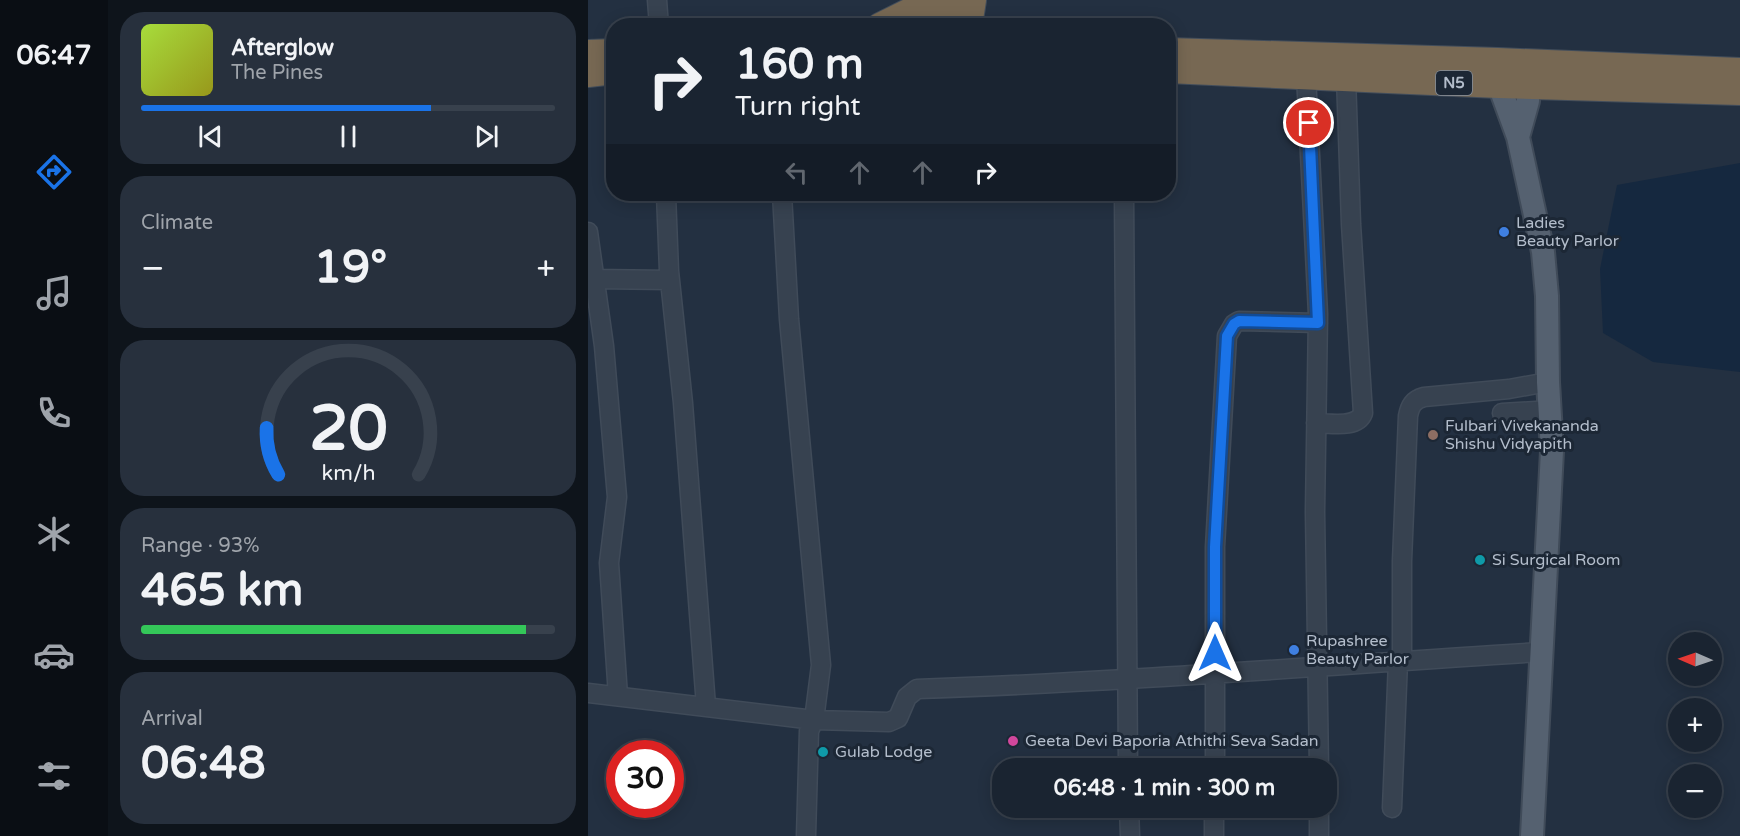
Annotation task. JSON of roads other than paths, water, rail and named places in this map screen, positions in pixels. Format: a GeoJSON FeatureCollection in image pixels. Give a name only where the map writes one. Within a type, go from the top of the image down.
{"type":"FeatureCollection","features":[{"type":"Feature","properties":{"kind":"highway"},"geometry":{"type":"LineString","coordinates":[[896,18],[932,0]]}},
{"type":"Feature","properties":{"kind":"highway"},"geometry":{"type":"LineString","coordinates":[[935,18],[971,0]]}},
{"type":"Feature","properties":{"kind":"highway"},"geometry":{"type":"LineString","coordinates":[[970,18],[971,0]]}},
{"type":"Feature","properties":{"kind":"highway"},"geometry":{"type":"LineString","coordinates":[[588,53],[606,52]]}},
{"type":"Feature","properties":{"kind":"highway","name":"N5"},"geometry":{"type":"LineString","coordinates":[[1176,52],[1498,73],[1740,71]]}},
{"type":"Feature","properties":{"kind":"highway","name":"N5"},"geometry":{"type":"LineString","coordinates":[[1176,70],[1346,77],[1498,73]]}},
{"type":"Feature","properties":{"kind":"highway"},"geometry":{"type":"LineString","coordinates":[[588,74],[606,72]]}},
{"type":"Feature","properties":{"kind":"highway","name":"N5"},"geometry":{"type":"LineString","coordinates":[[1530,74],[1740,92]]}},
{"type":"Feature","properties":{"kind":"main road"},"geometry":{"type":"LineString","coordinates":[[1498,73],[1518,137],[1543,252],[1547,296],[1552,451],[1532,836]]}},
{"type":"Feature","properties":{"kind":"main road"},"geometry":{"type":"LineString","coordinates":[[1518,137],[1525,118],[1530,74]]}},
{"type":"Feature","properties":{"kind":"street"},"geometry":{"type":"LineString","coordinates":[[657,0],[658,18]]}},
{"type":"Feature","properties":{"kind":"street"},"geometry":{"type":"LineString","coordinates":[[1306,75],[1318,323],[1315,512],[1319,758]]}},
{"type":"Feature","properties":{"kind":"street"},"geometry":{"type":"LineString","coordinates":[[1316,423],[1356,422],[1363,413],[1351,213],[1346,77]]}},
{"type":"Feature","properties":{"kind":"street"},"geometry":{"type":"LineString","coordinates":[[666,201],[670,280],[683,403],[706,706]]}},
{"type":"Feature","properties":{"kind":"street"},"geometry":{"type":"LineString","coordinates":[[782,201],[789,319],[821,665],[814,720],[809,730],[806,836]]}},
{"type":"Feature","properties":{"kind":"street"},"geometry":{"type":"LineString","coordinates":[[1124,201],[1128,758]]}},
{"type":"Feature","properties":{"kind":"street"},"geometry":{"type":"LineString","coordinates":[[588,232],[604,346],[617,497],[609,563],[618,696]]}},
{"type":"Feature","properties":{"kind":"street"},"geometry":{"type":"LineString","coordinates":[[594,279],[670,280]]}},
{"type":"Feature","properties":{"kind":"street"},"geometry":{"type":"LineString","coordinates":[[1215,758],[1215,547],[1227,336],[1234,324],[1239,321],[1318,323]]}},
{"type":"Feature","properties":{"kind":"street"},"geometry":{"type":"LineString","coordinates":[[1392,808],[1400,661],[1408,416],[1411,405],[1416,399],[1424,396],[1509,389],[1548,382]]}},
{"type":"Feature","properties":{"kind":"street"},"geometry":{"type":"LineString","coordinates":[[1502,413],[1551,410]]}},
{"type":"Feature","properties":{"kind":"street"},"geometry":{"type":"LineString","coordinates":[[588,693],[814,720],[894,720],[898,718],[907,697],[917,689],[1215,674],[1541,652]]}},
{"type":"Feature","properties":{"kind":"street"},"geometry":{"type":"LineString","coordinates":[[1129,818],[1130,836]]}},
{"type":"Feature","properties":{"kind":"street"},"geometry":{"type":"LineString","coordinates":[[1214,818],[1214,836]]}},
{"type":"Feature","properties":{"kind":"street"},"geometry":{"type":"LineString","coordinates":[[1319,818],[1319,836]]}},
{"type":"Feature","properties":{"kind":"water"},"geometry":{"type":"Polygon","coordinates":[[[1740,163],[1740,372],[1653,362],[1603,333],[1600,269],[1617,185],[1740,163]]]}},
{"type":"Feature","properties":{"kind":"place","name":"Ladies Beauty Parlor"},"geometry":{"type":"Point","coordinates":[1504,232]}},
{"type":"Feature","properties":{"kind":"place","name":"Fulbari Vivekananda Shishu Vidyapith"},"geometry":{"type":"Point","coordinates":[1433,435]}},
{"type":"Feature","properties":{"kind":"place","name":"Si Surgical Room"},"geometry":{"type":"Point","coordinates":[1480,560]}},
{"type":"Feature","properties":{"kind":"place","name":"Rupashree Beauty Parlor"},"geometry":{"type":"Point","coordinates":[1294,650]}},
{"type":"Feature","properties":{"kind":"place","name":"Geeta Devi Baporia Athithi Seva Sadan"},"geometry":{"type":"Point","coordinates":[1013,741]}},
{"type":"Feature","properties":{"kind":"place","name":"Gulab Lodge"},"geometry":{"type":"Point","coordinates":[823,752]}}]}
